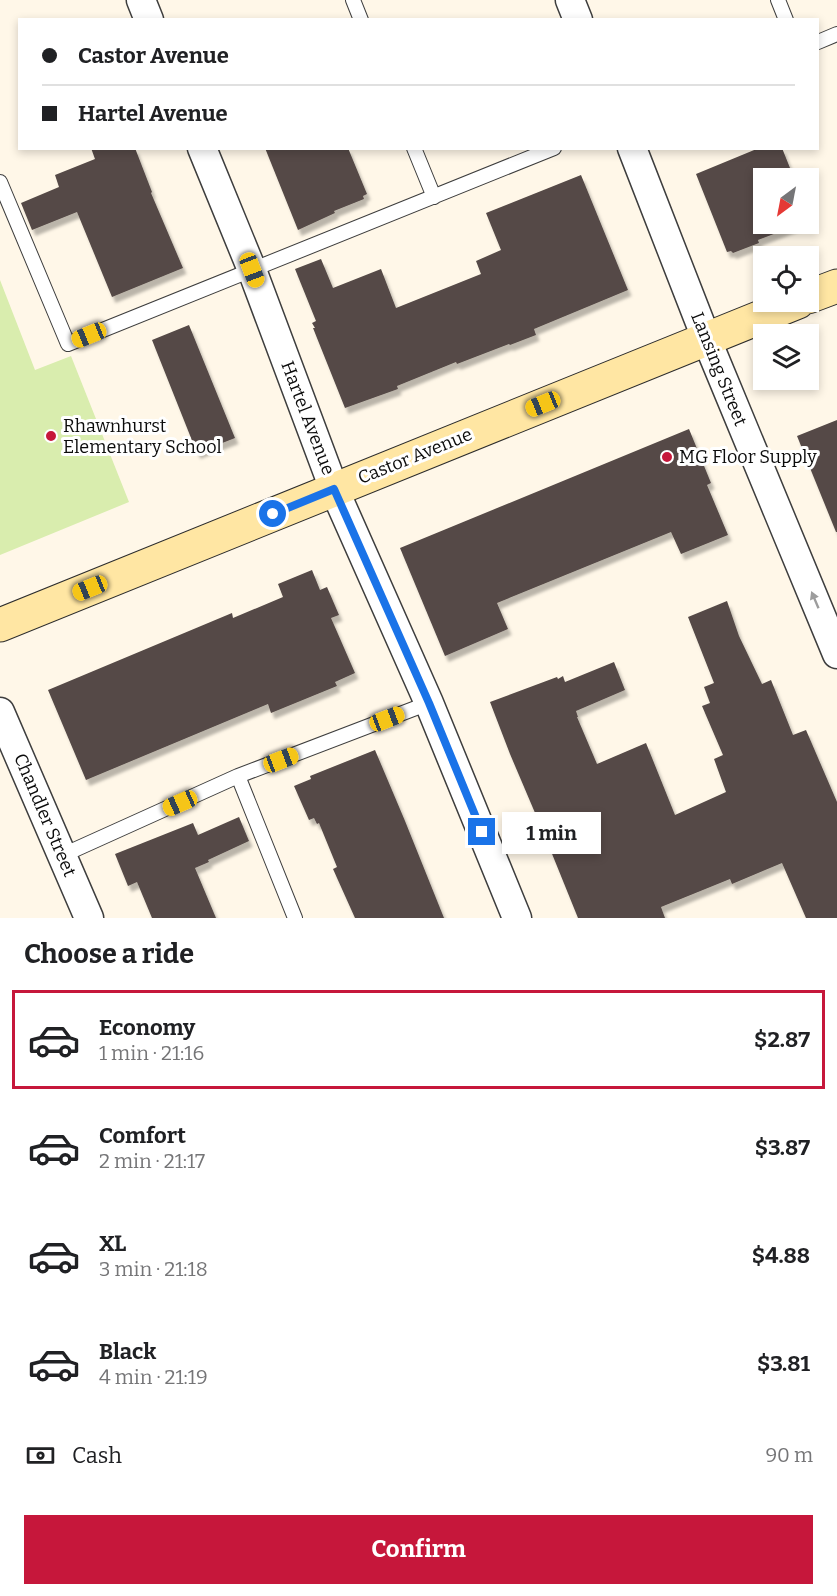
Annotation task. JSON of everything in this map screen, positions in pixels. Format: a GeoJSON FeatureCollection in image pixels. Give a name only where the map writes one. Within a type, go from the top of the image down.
{"type":"FeatureCollection","features":[{"type":"Feature","properties":{"kind":"main road"},"geometry":{"type":"LineString","coordinates":[[819,293],[837,286]]}},
{"type":"Feature","properties":{"kind":"main road","name":"Castor Avenue"},"geometry":{"type":"LineString","coordinates":[[2,618],[334,489],[772,312]]}},
{"type":"Feature","properties":{"kind":"street"},"geometry":{"type":"LineString","coordinates":[[141,0],[148,18]]}},
{"type":"Feature","properties":{"kind":"street"},"geometry":{"type":"LineString","coordinates":[[570,0],[577,18]]}},
{"type":"Feature","properties":{"kind":"street","name":"Hartel Avenue"},"geometry":{"type":"LineString","coordinates":[[203,150],[252,270],[334,489],[429,703],[517,918]]}},
{"type":"Feature","properties":{"kind":"street","name":"Lansing Street"},"geometry":{"type":"LineString","coordinates":[[633,150],[706,338],[837,654]]}},
{"type":"Feature","properties":{"kind":"street","name":"Chandler Street"},"geometry":{"type":"LineString","coordinates":[[0,712],[89,918]]}},
{"type":"Feature","properties":{"kind":"lane"},"geometry":{"type":"LineString","coordinates":[[353,0],[360,18]]}},
{"type":"Feature","properties":{"kind":"lane"},"geometry":{"type":"LineString","coordinates":[[778,0],[785,18]]}},
{"type":"Feature","properties":{"kind":"lane"},"geometry":{"type":"LineString","coordinates":[[819,42],[837,34]]}},
{"type":"Feature","properties":{"kind":"lane"},"geometry":{"type":"LineString","coordinates":[[415,150],[434,197]]}},
{"type":"Feature","properties":{"kind":"lane"},"geometry":{"type":"LineString","coordinates":[[0,182],[68,344],[549,150]]}},
{"type":"Feature","properties":{"kind":"lane"},"geometry":{"type":"LineString","coordinates":[[63,855],[238,776],[429,703]]}},
{"type":"Feature","properties":{"kind":"lane"},"geometry":{"type":"LineString","coordinates":[[238,776],[295,918]]}},
{"type":"Feature","properties":{"kind":"green space","name":"Rhawnhurst Elementary School"},"geometry":{"type":"Polygon","coordinates":[[[0,280],[35,370],[71,356],[129,502],[0,555],[0,280]]]}},
{"type":"Feature","properties":{"kind":"building"},"geometry":{"type":"Polygon","coordinates":[[[92,150],[136,150],[151,193],[183,268],[112,297],[77,212],[32,230],[21,203],[59,187],[55,175],[95,159],[92,150]]]}},
{"type":"Feature","properties":{"kind":"building"},"geometry":{"type":"Polygon","coordinates":[[[266,150],[349,150],[367,194],[363,196],[364,199],[334,211],[335,213],[298,230],[266,150]]]}},
{"type":"Feature","properties":{"kind":"building"},"geometry":{"type":"Polygon","coordinates":[[[754,150],[783,150],[790,168],[753,168],[753,234],[774,234],[758,240],[759,243],[733,253],[727,252],[696,174],[754,150]]]}},
{"type":"Feature","properties":{"kind":"building"},"geometry":{"type":"Polygon","coordinates":[[[581,175],[628,290],[534,329],[536,335],[457,364],[456,362],[397,386],[398,389],[345,408],[313,328],[315,328],[312,323],[316,321],[295,269],[321,259],[333,288],[381,269],[396,308],[481,274],[476,261],[501,250],[486,213],[581,175]]]}},
{"type":"Feature","properties":{"kind":"building"},"geometry":{"type":"Polygon","coordinates":[[[189,325],[235,438],[197,453],[152,340],[189,325]]]}},
{"type":"Feature","properties":{"kind":"building"},"geometry":{"type":"Polygon","coordinates":[[[837,420],[837,532],[836,532],[797,436],[837,420]]]}},
{"type":"Feature","properties":{"kind":"building"},"geometry":{"type":"Polygon","coordinates":[[[689,429],[711,483],[707,485],[728,535],[681,554],[671,532],[497,603],[508,629],[445,656],[400,548],[689,429]]]}},
{"type":"Feature","properties":{"kind":"building"},"geometry":{"type":"Polygon","coordinates":[[[312,570],[320,590],[327,587],[339,615],[331,618],[355,673],[335,682],[337,686],[271,713],[268,704],[86,780],[48,690],[232,613],[233,618],[283,597],[278,584],[312,570]]]}},
{"type":"Feature","properties":{"kind":"building"},"geometry":{"type":"Polygon","coordinates":[[[727,601],[739,636],[762,684],[771,680],[793,735],[806,730],[837,802],[837,918],[806,918],[782,863],[732,884],[730,879],[661,907],[665,918],[578,918],[490,702],[557,677],[558,679],[563,676],[565,682],[614,662],[625,690],[576,711],[577,717],[597,764],[646,743],[675,815],[726,792],[714,759],[723,755],[702,706],[710,703],[704,687],[714,683],[688,617],[727,601]]]}},
{"type":"Feature","properties":{"kind":"building"},"geometry":{"type":"Polygon","coordinates":[[[375,750],[444,918],[355,918],[333,869],[337,867],[319,823],[317,824],[314,818],[309,820],[294,786],[311,779],[310,776],[375,750]]]}},
{"type":"Feature","properties":{"kind":"building"},"geometry":{"type":"Polygon","coordinates":[[[239,817],[249,841],[195,868],[216,918],[152,918],[137,882],[128,886],[115,854],[193,823],[198,835],[239,817]]]}},
{"type":"Feature","properties":{"kind":"place","name":"Rhawnhurst Elementary School"},"geometry":{"type":"Point","coordinates":[51,436]}},
{"type":"Feature","properties":{"kind":"place","name":"MG Floor Supply"},"geometry":{"type":"Point","coordinates":[667,457]}},
{"type":"Feature","properties":{"kind":"route"},"geometry":{"type":"LineString","coordinates":[[273,514],[334,489],[429,703],[482,832]]}}]}
